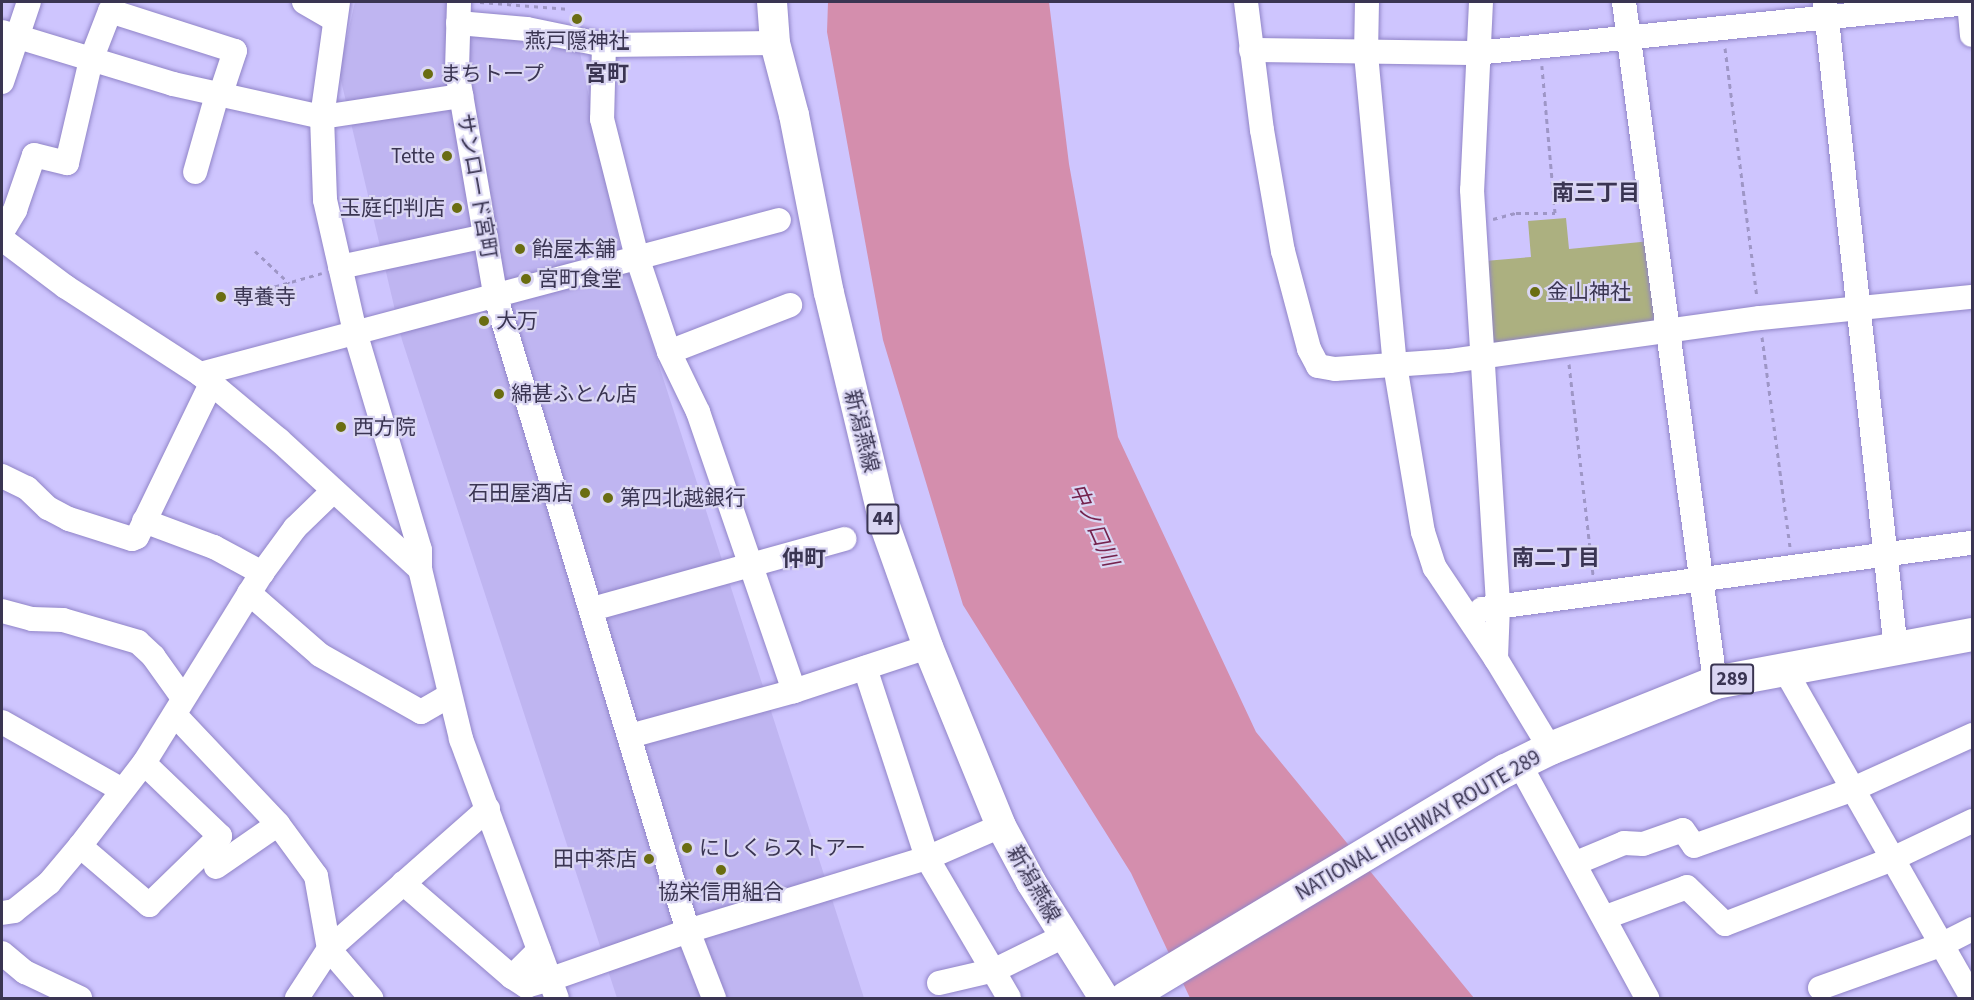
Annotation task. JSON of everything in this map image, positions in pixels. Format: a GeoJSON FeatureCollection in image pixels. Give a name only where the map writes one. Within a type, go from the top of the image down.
{"type":"FeatureCollection","features":[{"type":"Feature","properties":{"kind":"highway","name":"NATIONAL HIGHWAY ROUTE 289"},"geometry":{"type":"LineString","coordinates":[[1108,995],[1512,766],[1550,748],[1715,682],[1972,634]]}},
{"type":"Feature","properties":{"kind":"main road","name":"新潟燕線"},"geometry":{"type":"LineString","coordinates":[[772,2],[775,43],[794,115],[829,293],[885,526],[928,647],[1001,826],[1064,936],[1108,995]]}},
{"type":"Feature","properties":{"kind":"street"},"geometry":{"type":"LineString","coordinates":[[2,82],[9,34],[29,2]]}},
{"type":"Feature","properties":{"kind":"street"},"geometry":{"type":"LineString","coordinates":[[304,2],[336,10],[322,117],[322,171],[355,332],[420,550],[420,569],[449,696],[554,989]]}},
{"type":"Feature","properties":{"kind":"street"},"geometry":{"type":"LineString","coordinates":[[1246,2],[1251,50],[1279,230],[1313,361],[1318,366],[1335,369],[1481,357],[1567,343],[1760,318],[1860,310],[1972,297]]}},
{"type":"Feature","properties":{"kind":"street"},"geometry":{"type":"LineString","coordinates":[[1368,2],[1366,54],[1395,365],[1429,553],[1550,748]]}},
{"type":"Feature","properties":{"kind":"street"},"geometry":{"type":"LineString","coordinates":[[1481,2],[1476,53],[1474,224],[1498,606],[1496,658]]}},
{"type":"Feature","properties":{"kind":"street"},"geometry":{"type":"LineString","coordinates":[[1623,2],[1665,331],[1715,682]]}},
{"type":"Feature","properties":{"kind":"street"},"geometry":{"type":"LineString","coordinates":[[1251,50],[1366,54],[1476,53],[1723,28],[1826,9],[1970,3],[1972,35]]}},
{"type":"Feature","properties":{"kind":"street"},"geometry":{"type":"LineString","coordinates":[[2,232],[15,210],[34,155],[67,163],[91,60],[110,11],[134,9],[235,51],[222,90],[217,95],[195,172]]}},
{"type":"Feature","properties":{"kind":"street"},"geometry":{"type":"LineString","coordinates":[[1826,9],[1896,650]]}},
{"type":"Feature","properties":{"kind":"street"},"geometry":{"type":"LineString","coordinates":[[459,12],[604,45],[775,43]]}},
{"type":"Feature","properties":{"kind":"street","name":"サンロード宮町"},"geometry":{"type":"LineString","coordinates":[[459,12],[457,71],[496,298],[688,931],[714,999]]}},
{"type":"Feature","properties":{"kind":"street"},"geometry":{"type":"LineString","coordinates":[[9,34],[91,60],[217,95],[322,117],[461,96]]}},
{"type":"Feature","properties":{"kind":"street"},"geometry":{"type":"LineString","coordinates":[[604,45],[603,119],[637,257],[669,352],[698,412],[749,566],[794,691]]}},
{"type":"Feature","properties":{"kind":"street"},"geometry":{"type":"LineString","coordinates":[[2,476],[27,488],[48,508],[69,519],[132,539],[137,537],[205,379],[355,332],[496,298],[637,257],[779,220]]}},
{"type":"Feature","properties":{"kind":"street"},"geometry":{"type":"LineString","coordinates":[[340,267],[486,236]]}},
{"type":"Feature","properties":{"kind":"street"},"geometry":{"type":"LineString","coordinates":[[2,239],[66,288],[205,379],[420,569]]}},
{"type":"Feature","properties":{"kind":"street"},"geometry":{"type":"LineString","coordinates":[[669,352],[790,305]]}},
{"type":"Feature","properties":{"kind":"street"},"geometry":{"type":"LineString","coordinates":[[2,913],[14,911],[49,883],[80,846],[144,763],[256,583],[295,528],[333,490]]}},
{"type":"Feature","properties":{"kind":"street"},"geometry":{"type":"LineString","coordinates":[[144,521],[214,547],[256,583],[320,655],[422,712],[449,696]]}},
{"type":"Feature","properties":{"kind":"street"},"geometry":{"type":"LineString","coordinates":[[592,609],[844,539]]}},
{"type":"Feature","properties":{"kind":"street"},"geometry":{"type":"LineString","coordinates":[[1466,612],[1595,592],[1887,556],[1972,543]]}},
{"type":"Feature","properties":{"kind":"street"},"geometry":{"type":"LineString","coordinates":[[2,611],[32,619],[63,620],[138,642],[153,656],[179,707],[278,824],[316,876],[329,949],[370,999]]}},
{"type":"Feature","properties":{"kind":"street"},"geometry":{"type":"LineString","coordinates":[[630,736],[794,691],[928,647]]}},
{"type":"Feature","properties":{"kind":"street"},"geometry":{"type":"LineString","coordinates":[[865,668],[927,858],[995,970],[1009,999]]}},
{"type":"Feature","properties":{"kind":"street"},"geometry":{"type":"LineString","coordinates":[[1785,670],[1890,860],[1972,999]]}},
{"type":"Feature","properties":{"kind":"street"},"geometry":{"type":"LineString","coordinates":[[2,722],[122,790]]}},
{"type":"Feature","properties":{"kind":"street"},"geometry":{"type":"LineString","coordinates":[[1576,863],[1624,843],[1643,843],[1683,830],[1694,846],[1851,790],[1972,735]]}},
{"type":"Feature","properties":{"kind":"street"},"geometry":{"type":"LineString","coordinates":[[80,846],[149,904],[220,836],[144,763]]}},
{"type":"Feature","properties":{"kind":"street"},"geometry":{"type":"LineString","coordinates":[[1512,766],[1576,863],[1647,999]]}},
{"type":"Feature","properties":{"kind":"street"},"geometry":{"type":"LineString","coordinates":[[297,999],[329,949],[488,809]]}},
{"type":"Feature","properties":{"kind":"street"},"geometry":{"type":"LineString","coordinates":[[1606,917],[1687,886],[1725,924],[1890,860],[1972,820]]}},
{"type":"Feature","properties":{"kind":"street"},"geometry":{"type":"LineString","coordinates":[[216,867],[278,824]]}},
{"type":"Feature","properties":{"kind":"street"},"geometry":{"type":"LineString","coordinates":[[403,883],[512,977],[526,986],[554,989],[688,931],[927,858],[1001,826]]}},
{"type":"Feature","properties":{"kind":"street"},"geometry":{"type":"LineString","coordinates":[[1820,988],[1941,945],[1972,929]]}},
{"type":"Feature","properties":{"kind":"street"},"geometry":{"type":"LineString","coordinates":[[939,983],[995,970],[1064,936]]}},
{"type":"Feature","properties":{"kind":"street"},"geometry":{"type":"LineString","coordinates":[[512,977],[539,950]]}},
{"type":"Feature","properties":{"kind":"street"},"geometry":{"type":"LineString","coordinates":[[2,953],[25,972],[78,998]]}},
{"type":"Feature","properties":{"kind":"path"},"geometry":{"type":"LineString","coordinates":[[472,2],[570,9]]}},
{"type":"Feature","properties":{"kind":"path"},"geometry":{"type":"LineString","coordinates":[[1723,28],[1792,567]]}},
{"type":"Feature","properties":{"kind":"path"},"geometry":{"type":"LineString","coordinates":[[1474,224],[1516,213],[1555,213],[1540,46]]}},
{"type":"Feature","properties":{"kind":"path"},"geometry":{"type":"LineString","coordinates":[[255,251],[289,283]]}},
{"type":"Feature","properties":{"kind":"path"},"geometry":{"type":"LineString","coordinates":[[266,289],[340,267]]}},
{"type":"Feature","properties":{"kind":"path"},"geometry":{"type":"LineString","coordinates":[[1567,343],[1595,592]]}},
{"type":"Feature","properties":{"kind":"shaded area"},"geometry":{"type":"Polygon","coordinates":[[[355,2],[466,2],[463,15],[576,33],[618,239],[864,998],[617,998],[402,340],[339,72],[355,2]]]}},
{"type":"Feature","properties":{"kind":"green space"},"geometry":{"type":"Polygon","coordinates":[[[1566,218],[1569,249],[1651,241],[1660,328],[1493,346],[1485,261],[1531,257],[1528,221],[1566,218]]]}},
{"type":"Feature","properties":{"kind":"water","name":"中ノ口川"},"geometry":{"type":"Polygon","coordinates":[[[828,2],[1049,2],[1069,164],[1118,437],[1256,732],[1474,998],[1190,998],[1131,873],[963,605],[883,340],[827,32],[828,2]]]}},
{"type":"Feature","properties":{"kind":"place","name":"燕戸隠神社"},"geometry":{"type":"Point","coordinates":[577,19]}},
{"type":"Feature","properties":{"kind":"place","name":"まちトープ"},"geometry":{"type":"Point","coordinates":[428,74]}},
{"type":"Feature","properties":{"kind":"place","name":"Tette"},"geometry":{"type":"Point","coordinates":[447,156]}},
{"type":"Feature","properties":{"kind":"place","name":"玉庭印判店"},"geometry":{"type":"Point","coordinates":[457,208]}},
{"type":"Feature","properties":{"kind":"place","name":"飴屋本舗"},"geometry":{"type":"Point","coordinates":[520,249]}},
{"type":"Feature","properties":{"kind":"place","name":"宮町食堂"},"geometry":{"type":"Point","coordinates":[526,279]}},
{"type":"Feature","properties":{"kind":"place","name":"金山神社"},"geometry":{"type":"Point","coordinates":[1535,292]}},
{"type":"Feature","properties":{"kind":"place","name":"専養寺"},"geometry":{"type":"Point","coordinates":[221,297]}},
{"type":"Feature","properties":{"kind":"place","name":"大万"},"geometry":{"type":"Point","coordinates":[484,321]}},
{"type":"Feature","properties":{"kind":"place","name":"綿甚ふとん店"},"geometry":{"type":"Point","coordinates":[499,394]}},
{"type":"Feature","properties":{"kind":"place","name":"西方院"},"geometry":{"type":"Point","coordinates":[341,427]}},
{"type":"Feature","properties":{"kind":"place","name":"石田屋酒店"},"geometry":{"type":"Point","coordinates":[585,493]}},
{"type":"Feature","properties":{"kind":"place","name":"第四北越銀行"},"geometry":{"type":"Point","coordinates":[608,498]}},
{"type":"Feature","properties":{"kind":"place","name":"にしくらストアー"},"geometry":{"type":"Point","coordinates":[687,848]}},
{"type":"Feature","properties":{"kind":"place","name":"田中茶店"},"geometry":{"type":"Point","coordinates":[649,859]}},
{"type":"Feature","properties":{"kind":"place","name":"協栄信用組合"},"geometry":{"type":"Point","coordinates":[721,870]}},
{"type":"Feature","properties":{"kind":"district","name":"宮町"},"geometry":{"type":"Point","coordinates":[607,75]}},
{"type":"Feature","properties":{"kind":"district","name":"南三丁目"},"geometry":{"type":"Point","coordinates":[1596,194]}},
{"type":"Feature","properties":{"kind":"district","name":"南二丁目"},"geometry":{"type":"Point","coordinates":[1556,559]}},
{"type":"Feature","properties":{"kind":"district","name":"仲町"},"geometry":{"type":"Point","coordinates":[804,560]}}]}
